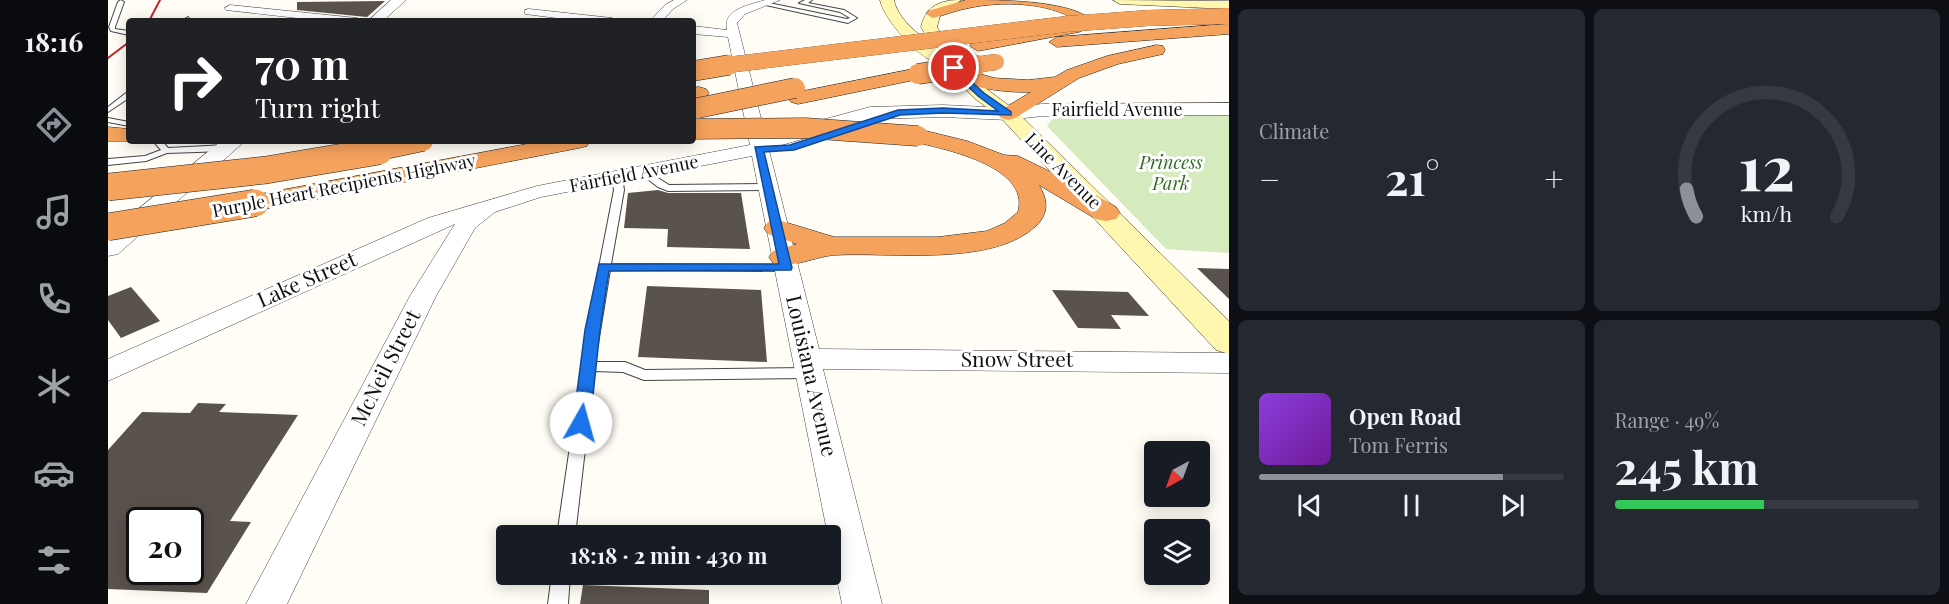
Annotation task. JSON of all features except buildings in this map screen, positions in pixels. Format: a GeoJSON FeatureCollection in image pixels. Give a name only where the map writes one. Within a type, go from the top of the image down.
{"type":"FeatureCollection","features":[{"type":"Feature","properties":{"kind":"highway"},"geometry":{"type":"LineString","coordinates":[[933,14],[970,3],[999,0],[1054,7],[1083,19],[1081,26],[987,54]]}},
{"type":"Feature","properties":{"kind":"highway"},"geometry":{"type":"LineString","coordinates":[[1061,32],[1229,5]]}},
{"type":"Feature","properties":{"kind":"highway"},"geometry":{"type":"LineString","coordinates":[[696,71],[1052,24],[1156,17],[1229,16]]}},
{"type":"Feature","properties":{"kind":"highway"},"geometry":{"type":"LineString","coordinates":[[696,110],[796,85],[987,54],[1121,36],[1229,28]]}},
{"type":"Feature","properties":{"kind":"highway"},"geometry":{"type":"LineString","coordinates":[[957,71],[1006,87],[1035,87],[1128,56],[1229,38]]}},
{"type":"Feature","properties":{"kind":"highway"},"geometry":{"type":"LineString","coordinates":[[823,71],[912,67],[935,55],[987,54],[1229,38]]}},
{"type":"Feature","properties":{"kind":"highway"},"geometry":{"type":"LineString","coordinates":[[1040,54],[1073,49]]}},
{"type":"Feature","properties":{"kind":"highway"},"geometry":{"type":"LineString","coordinates":[[987,54],[1018,58]]}},
{"type":"Feature","properties":{"kind":"highway"},"geometry":{"type":"LineString","coordinates":[[1008,114],[1061,80]]}},
{"type":"Feature","properties":{"kind":"highway"},"geometry":{"type":"LineString","coordinates":[[696,110],[771,126],[825,127],[925,137],[988,153],[1027,168],[1106,213]]}},
{"type":"Feature","properties":{"kind":"highway"},"geometry":{"type":"LineString","coordinates":[[108,134],[126,136]]}},
{"type":"Feature","properties":{"kind":"highway"},"geometry":{"type":"LineString","coordinates":[[783,251],[831,246],[974,243],[1008,233],[1029,218],[1034,202],[1032,195],[1017,175],[980,153],[925,137]]}},
{"type":"Feature","properties":{"kind":"highway","name":"Purple Heart Recipients Highway"},"geometry":{"type":"LineString","coordinates":[[108,173],[372,144]]}},
{"type":"Feature","properties":{"kind":"highway"},"geometry":{"type":"LineString","coordinates":[[108,187],[193,180],[304,165],[408,144]]}},
{"type":"Feature","properties":{"kind":"highway"},"geometry":{"type":"LineString","coordinates":[[108,209],[261,195],[507,144]]}},
{"type":"Feature","properties":{"kind":"highway","name":"Purple Heart Recipients Highway"},"geometry":{"type":"LineString","coordinates":[[108,227],[261,195],[563,144]]}},
{"type":"Feature","properties":{"kind":"highway"},"geometry":{"type":"LineString","coordinates":[[501,156],[579,144]]}},
{"type":"Feature","properties":{"kind":"main road"},"geometry":{"type":"LineString","coordinates":[[886,0],[887,7],[899,24],[957,71]]}},
{"type":"Feature","properties":{"kind":"main road"},"geometry":{"type":"LineString","coordinates":[[933,14],[954,0]]}},
{"type":"Feature","properties":{"kind":"main road"},"geometry":{"type":"LineString","coordinates":[[1120,0],[1229,5]]}},
{"type":"Feature","properties":{"kind":"main road"},"geometry":{"type":"LineString","coordinates":[[1204,0],[1229,5]]}},
{"type":"Feature","properties":{"kind":"main road","name":"Line Avenue"},"geometry":{"type":"LineString","coordinates":[[933,14],[929,22],[930,31],[957,71],[981,94],[1008,114],[1229,342]]}},
{"type":"Feature","properties":{"kind":"street"},"geometry":{"type":"LineString","coordinates":[[230,8],[245,0]]}},
{"type":"Feature","properties":{"kind":"street"},"geometry":{"type":"LineString","coordinates":[[378,18],[399,0]]}},
{"type":"Feature","properties":{"kind":"street"},"geometry":{"type":"LineString","coordinates":[[525,16],[539,0]]}},
{"type":"Feature","properties":{"kind":"street"},"geometry":{"type":"LineString","coordinates":[[659,18],[669,7],[682,0]]}},
{"type":"Feature","properties":{"kind":"street"},"geometry":{"type":"LineString","coordinates":[[741,2],[766,3]]}},
{"type":"Feature","properties":{"kind":"street"},"geometry":{"type":"LineString","coordinates":[[696,30],[733,34],[731,23],[735,15],[766,3]]}},
{"type":"Feature","properties":{"kind":"street"},"geometry":{"type":"LineString","coordinates":[[230,8],[231,18]]}},
{"type":"Feature","properties":{"kind":"street"},"geometry":{"type":"LineString","coordinates":[[230,8],[328,18]]}},
{"type":"Feature","properties":{"kind":"street"},"geometry":{"type":"LineString","coordinates":[[525,16],[560,18]]}},
{"type":"Feature","properties":{"kind":"street","name":"Louisiana Avenue"},"geometry":{"type":"LineString","coordinates":[[733,34],[862,604]]}},
{"type":"Feature","properties":{"kind":"street","name":"Fairfield Avenue"},"geometry":{"type":"LineString","coordinates":[[510,199],[759,149],[790,148],[884,119],[898,112],[943,111],[1008,114],[1042,110],[1229,109]]}},
{"type":"Feature","properties":{"kind":"street"},"geometry":{"type":"LineString","coordinates":[[108,248],[230,144]]}},
{"type":"Feature","properties":{"kind":"street"},"geometry":{"type":"LineString","coordinates":[[689,163],[732,168],[767,185]]}},
{"type":"Feature","properties":{"kind":"street","name":"Lake Street"},"geometry":{"type":"LineString","coordinates":[[108,370],[436,223],[510,199]]}},
{"type":"Feature","properties":{"kind":"street","name":"McNeil Street"},"geometry":{"type":"LineString","coordinates":[[266,604],[423,296],[452,251],[461,231],[473,217],[510,199]]}},
{"type":"Feature","properties":{"kind":"street","name":"Snow Street"},"geometry":{"type":"LineString","coordinates":[[807,366],[1229,363]]}},
{"type":"Feature","properties":{"kind":"lane"},"geometry":{"type":"LineString","coordinates":[[787,9],[810,0]]}},
{"type":"Feature","properties":{"kind":"lane"},"geometry":{"type":"LineString","coordinates":[[121,2],[111,27],[113,30],[126,32]]}},
{"type":"Feature","properties":{"kind":"lane"},"geometry":{"type":"LineString","coordinates":[[766,3],[848,21],[854,18],[842,11],[802,3]]}},
{"type":"Feature","properties":{"kind":"lane"},"geometry":{"type":"LineString","coordinates":[[110,108],[126,96]]}},
{"type":"Feature","properties":{"kind":"lane"},"geometry":{"type":"LineString","coordinates":[[110,108],[126,105]]}},
{"type":"Feature","properties":{"kind":"lane"},"geometry":{"type":"LineString","coordinates":[[108,120],[126,123]]}},
{"type":"Feature","properties":{"kind":"lane"},"geometry":{"type":"LineString","coordinates":[[160,144],[166,151]]}},
{"type":"Feature","properties":{"kind":"lane"},"geometry":{"type":"LineString","coordinates":[[108,162],[146,158],[166,151],[230,144]]}},
{"type":"Feature","properties":{"kind":"lane"},"geometry":{"type":"LineString","coordinates":[[644,172],[669,188],[767,185]]}},
{"type":"Feature","properties":{"kind":"lane"},"geometry":{"type":"LineString","coordinates":[[567,525],[603,267],[619,190],[617,177]]}},
{"type":"Feature","properties":{"kind":"lane"},"geometry":{"type":"LineString","coordinates":[[603,267],[783,251]]}},
{"type":"Feature","properties":{"kind":"lane"},"geometry":{"type":"LineString","coordinates":[[589,366],[626,367],[644,375],[807,366]]}},
{"type":"Feature","properties":{"kind":"lane"},"geometry":{"type":"LineString","coordinates":[[558,604],[560,585]]}},
{"type":"Feature","properties":{"kind":"green space","name":"Princess Park"},"geometry":{"type":"Polygon","coordinates":[[[1062,115],[1229,115],[1229,253],[1166,249],[1047,126],[1053,118],[1062,115]]]}},
{"type":"Feature","properties":{"kind":"railway"},"geometry":{"type":"LineString","coordinates":[[151,18],[160,0]]}},
{"type":"Feature","properties":{"kind":"railway"},"geometry":{"type":"LineString","coordinates":[[108,58],[126,44]]}},
{"type":"Feature","properties":{"kind":"route"},"geometry":{"type":"LineString","coordinates":[[581,423],[603,267],[786,268],[759,149],[790,148],[884,119],[898,112],[943,111],[1008,114],[981,94],[954,68]]}}]}
